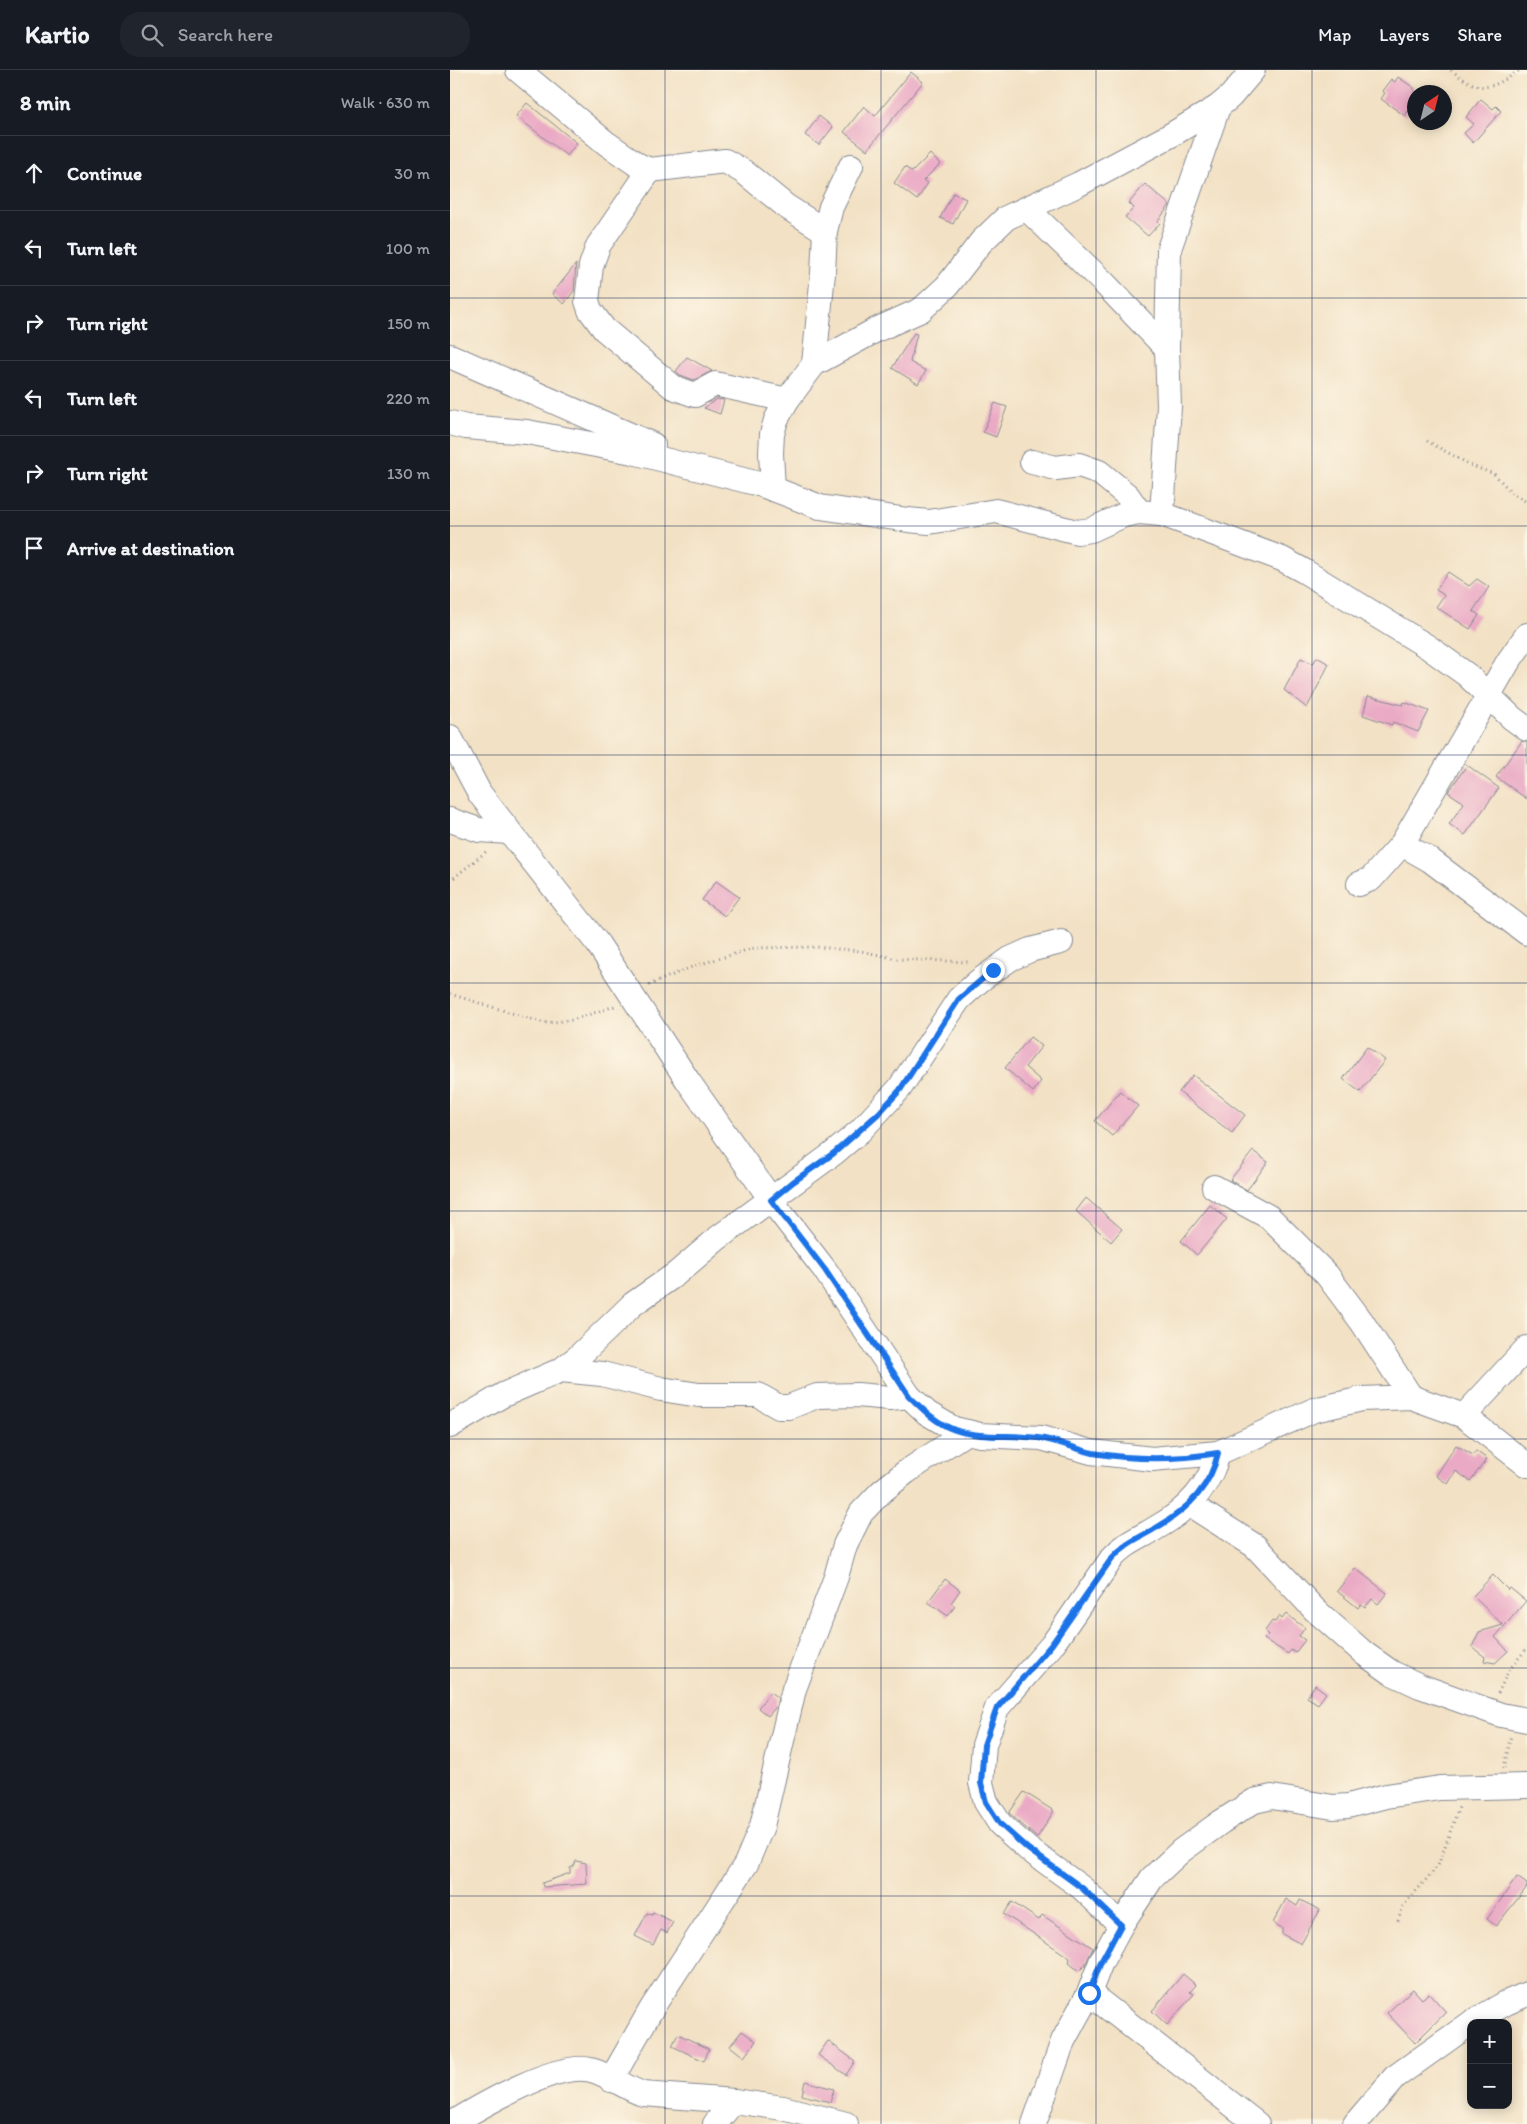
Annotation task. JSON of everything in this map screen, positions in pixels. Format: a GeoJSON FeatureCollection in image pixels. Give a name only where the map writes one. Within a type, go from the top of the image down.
{"type":"FeatureCollection","features":[{"type":"Feature","properties":{"kind":"street"},"geometry":{"type":"LineString","coordinates":[[518,70],[628,160],[650,170],[725,161],[744,172],[787,207],[824,231]]}},
{"type":"Feature","properties":{"kind":"street"},"geometry":{"type":"LineString","coordinates":[[767,487],[772,434],[786,400],[814,364],[876,330],[921,310],[948,286],[995,228],[1006,218],[1171,135],[1231,96],[1253,70]]}},
{"type":"Feature","properties":{"kind":"street"},"geometry":{"type":"LineString","coordinates":[[1151,513],[1169,406],[1167,349],[1169,249],[1218,106]]}},
{"type":"Feature","properties":{"kind":"street"},"geometry":{"type":"LineString","coordinates":[[814,364],[823,273],[824,231],[830,208],[851,166]]}},
{"type":"Feature","properties":{"kind":"street"},"geometry":{"type":"LineString","coordinates":[[650,170],[598,246],[588,280],[587,292],[590,310],[604,328],[673,387],[695,395],[715,384],[786,400]]}},
{"type":"Feature","properties":{"kind":"street"},"geometry":{"type":"LineString","coordinates":[[1027,209],[1104,282],[1167,349]]}},
{"type":"Feature","properties":{"kind":"street"},"geometry":{"type":"LineString","coordinates":[[450,356],[634,438],[820,507],[929,522],[996,511],[1077,532],[1091,530],[1124,515],[1151,513]]}},
{"type":"Feature","properties":{"kind":"street"},"geometry":{"type":"LineString","coordinates":[[450,424],[559,437],[633,452],[767,487]]}},
{"type":"Feature","properties":{"kind":"street"},"geometry":{"type":"LineString","coordinates":[[1032,462],[1056,468],[1079,465],[1099,472],[1151,513],[1282,559],[1428,647],[1467,675],[1512,718],[1527,728]]}},
{"type":"Feature","properties":{"kind":"street"},"geometry":{"type":"LineString","coordinates":[[1359,884],[1371,879],[1402,844],[1508,662],[1527,635]]}},
{"type":"Feature","properties":{"kind":"street"},"geometry":{"type":"LineString","coordinates":[[450,737],[480,794],[598,944],[771,1200],[825,1270],[909,1396],[927,1413],[954,1429],[980,1435],[1041,1438],[1091,1452],[1134,1459],[1182,1458],[1218,1453],[1314,1410],[1362,1399],[1412,1397],[1464,1416],[1527,1465]]}},
{"type":"Feature","properties":{"kind":"street"},"geometry":{"type":"LineString","coordinates":[[450,820],[480,830],[509,832]]}},
{"type":"Feature","properties":{"kind":"street"},"geometry":{"type":"LineString","coordinates":[[1402,844],[1430,860],[1527,932]]}},
{"type":"Feature","properties":{"kind":"street"},"geometry":{"type":"LineString","coordinates":[[450,1426],[503,1395],[561,1370],[578,1357],[633,1304],[676,1274],[718,1238],[834,1153],[879,1113],[900,1090],[959,999],[1000,965],[1030,950],[1061,942]]}},
{"type":"Feature","properties":{"kind":"street"},"geometry":{"type":"LineString","coordinates":[[1214,1187],[1269,1217],[1321,1269],[1362,1322],[1412,1397]]}},
{"type":"Feature","properties":{"kind":"street"},"geometry":{"type":"LineString","coordinates":[[1464,1416],[1527,1348]]}},
{"type":"Feature","properties":{"kind":"street"},"geometry":{"type":"LineString","coordinates":[[561,1370],[602,1374],[661,1389],[699,1395],[753,1394],[779,1407],[789,1407],[817,1396],[857,1395],[890,1398],[909,1396]]}},
{"type":"Feature","properties":{"kind":"street"},"geometry":{"type":"LineString","coordinates":[[612,2080],[652,2008],[746,1864],[762,1826],[794,1689],[846,1545],[861,1513],[881,1492],[906,1472],[967,1432]]}},
{"type":"Feature","properties":{"kind":"street"},"geometry":{"type":"LineString","coordinates":[[1121,1925],[1082,1888],[1028,1849],[1000,1824],[986,1802],[981,1783],[984,1745],[997,1708],[1052,1644],[1123,1545],[1177,1515],[1189,1504],[1197,1496],[1214,1469],[1218,1453]]}},
{"type":"Feature","properties":{"kind":"street"},"geometry":{"type":"LineString","coordinates":[[1189,1504],[1255,1546],[1315,1610],[1365,1654],[1392,1673],[1420,1686],[1501,1716],[1527,1720]]}},
{"type":"Feature","properties":{"kind":"street"},"geometry":{"type":"LineString","coordinates":[[1034,2124],[1063,2041],[1089,1993],[1101,1962],[1121,1925],[1152,1878],[1181,1851],[1254,1801],[1272,1797],[1333,1807],[1348,1806],[1410,1792],[1440,1788],[1527,1786]]}},
{"type":"Feature","properties":{"kind":"street"},"geometry":{"type":"LineString","coordinates":[[1089,1993],[1257,2124]]}},
{"type":"Feature","properties":{"kind":"street"},"geometry":{"type":"LineString","coordinates":[[1478,2019],[1506,2003],[1527,1994]]}},
{"type":"Feature","properties":{"kind":"street"},"geometry":{"type":"LineString","coordinates":[[1355,2124],[1395,2078],[1467,2026]]}},
{"type":"Feature","properties":{"kind":"street"},"geometry":{"type":"LineString","coordinates":[[451,2124],[518,2088],[571,2069],[591,2070],[643,2094],[734,2101],[783,2108],[846,2124]]}},
{"type":"Feature","properties":{"kind":"street"},"geometry":{"type":"LineString","coordinates":[[715,2124],[734,2101]]}},
{"type":"Feature","properties":{"kind":"path"},"geometry":{"type":"LineString","coordinates":[[1451,70],[1478,86],[1488,88],[1499,84],[1520,70]]}},
{"type":"Feature","properties":{"kind":"path"},"geometry":{"type":"LineString","coordinates":[[1427,441],[1472,466],[1494,474],[1513,494],[1527,502]]}},
{"type":"Feature","properties":{"kind":"path"},"geometry":{"type":"LineString","coordinates":[[450,881],[509,832]]}},
{"type":"Feature","properties":{"kind":"path"},"geometry":{"type":"LineString","coordinates":[[450,994],[544,1023],[580,1018],[603,1011],[661,978],[754,948],[816,947],[861,952],[897,959],[950,960],[1000,965]]}},
{"type":"Feature","properties":{"kind":"path"},"geometry":{"type":"LineString","coordinates":[[1499,1688],[1509,1670],[1527,1648]]}},
{"type":"Feature","properties":{"kind":"building"},"geometry":{"type":"Polygon","coordinates":[[[911,72],[923,82],[867,150],[844,132],[864,106],[875,116],[911,72]]]}},
{"type":"Feature","properties":{"kind":"building"},"geometry":{"type":"Polygon","coordinates":[[[1398,77],[1410,85],[1407,85],[1407,113],[1405,116],[1381,99],[1385,93],[1382,91],[1391,79],[1395,82],[1398,77]]]}},
{"type":"Feature","properties":{"kind":"building"},"geometry":{"type":"Polygon","coordinates":[[[1481,99],[1493,109],[1496,106],[1501,111],[1473,143],[1464,133],[1474,124],[1466,117],[1481,99]]]}},
{"type":"Feature","properties":{"kind":"building"},"geometry":{"type":"Polygon","coordinates":[[[527,103],[577,143],[567,156],[516,116],[527,103]]]}},
{"type":"Feature","properties":{"kind":"building"},"geometry":{"type":"Polygon","coordinates":[[[819,116],[833,127],[819,145],[805,135],[819,116]]]}},
{"type":"Feature","properties":{"kind":"building"},"geometry":{"type":"Polygon","coordinates":[[[930,154],[940,164],[923,181],[928,183],[917,200],[894,183],[905,167],[912,172],[930,154]]]}},
{"type":"Feature","properties":{"kind":"building"},"geometry":{"type":"Polygon","coordinates":[[[1145,184],[1170,205],[1158,221],[1160,223],[1148,236],[1125,217],[1134,208],[1129,203],[1145,184]]]}},
{"type":"Feature","properties":{"kind":"building"},"geometry":{"type":"Polygon","coordinates":[[[953,193],[966,199],[953,224],[940,218],[953,193]]]}},
{"type":"Feature","properties":{"kind":"building"},"geometry":{"type":"Polygon","coordinates":[[[576,264],[574,291],[564,304],[552,294],[576,264]]]}},
{"type":"Feature","properties":{"kind":"building"},"geometry":{"type":"Polygon","coordinates":[[[914,333],[917,334],[910,362],[926,371],[918,384],[892,368],[914,333]]]}},
{"type":"Feature","properties":{"kind":"building"},"geometry":{"type":"Polygon","coordinates":[[[687,357],[712,371],[694,380],[680,375],[676,371],[687,357]]]}},
{"type":"Feature","properties":{"kind":"building"},"geometry":{"type":"Polygon","coordinates":[[[717,399],[724,400],[720,414],[704,408],[717,399]]]}},
{"type":"Feature","properties":{"kind":"building"},"geometry":{"type":"Polygon","coordinates":[[[995,403],[1007,407],[996,437],[983,432],[995,403]]]}},
{"type":"Feature","properties":{"kind":"building"},"geometry":{"type":"Polygon","coordinates":[[[1448,572],[1469,586],[1477,579],[1489,587],[1473,611],[1479,615],[1470,629],[1436,607],[1444,595],[1436,590],[1448,572]]]}},
{"type":"Feature","properties":{"kind":"building"},"geometry":{"type":"Polygon","coordinates":[[[1317,657],[1329,664],[1307,708],[1284,690],[1301,658],[1313,664],[1317,657]]]}},
{"type":"Feature","properties":{"kind":"building"},"geometry":{"type":"Polygon","coordinates":[[[1368,696],[1403,705],[1404,702],[1429,711],[1418,732],[1393,722],[1392,725],[1363,715],[1368,696]]]}},
{"type":"Feature","properties":{"kind":"building"},"geometry":{"type":"Polygon","coordinates":[[[1522,741],[1527,742],[1527,799],[1496,777],[1522,741]]]}},
{"type":"Feature","properties":{"kind":"building"},"geometry":{"type":"Polygon","coordinates":[[[1467,765],[1499,788],[1465,835],[1449,824],[1464,803],[1448,792],[1467,765]]]}},
{"type":"Feature","properties":{"kind":"building"},"geometry":{"type":"Polygon","coordinates":[[[716,881],[739,897],[725,916],[702,900],[716,881]]]}},
{"type":"Feature","properties":{"kind":"building"},"geometry":{"type":"Polygon","coordinates":[[[1030,1037],[1042,1046],[1025,1067],[1041,1081],[1033,1092],[1005,1068],[1030,1037]]]}},
{"type":"Feature","properties":{"kind":"building"},"geometry":{"type":"Polygon","coordinates":[[[1367,1047],[1385,1060],[1360,1092],[1343,1079],[1367,1047]]]}},
{"type":"Feature","properties":{"kind":"building"},"geometry":{"type":"Polygon","coordinates":[[[1193,1075],[1245,1115],[1232,1133],[1179,1092],[1193,1075]]]}},
{"type":"Feature","properties":{"kind":"building"},"geometry":{"type":"Polygon","coordinates":[[[1120,1091],[1138,1106],[1112,1136],[1095,1121],[1120,1091]]]}},
{"type":"Feature","properties":{"kind":"building"},"geometry":{"type":"Polygon","coordinates":[[[1253,1151],[1268,1162],[1247,1190],[1230,1180],[1253,1151]]]}},
{"type":"Feature","properties":{"kind":"building"},"geometry":{"type":"Polygon","coordinates":[[[1086,1198],[1122,1229],[1111,1242],[1076,1211],[1086,1198]]]}},
{"type":"Feature","properties":{"kind":"building"},"geometry":{"type":"Polygon","coordinates":[[[1210,1205],[1227,1219],[1197,1255],[1181,1241],[1210,1205]]]}},
{"type":"Feature","properties":{"kind":"building"},"geometry":{"type":"Polygon","coordinates":[[[1456,1445],[1473,1455],[1476,1451],[1487,1459],[1470,1481],[1456,1471],[1448,1484],[1436,1476],[1456,1445]]]}},
{"type":"Feature","properties":{"kind":"building"},"geometry":{"type":"Polygon","coordinates":[[[1355,1568],[1387,1593],[1378,1604],[1372,1599],[1365,1607],[1361,1604],[1358,1608],[1337,1591],[1355,1568]]]}},
{"type":"Feature","properties":{"kind":"building"},"geometry":{"type":"Polygon","coordinates":[[[1493,1575],[1508,1590],[1510,1588],[1526,1601],[1495,1637],[1508,1651],[1495,1663],[1484,1661],[1485,1657],[1472,1647],[1479,1632],[1503,1625],[1473,1596],[1493,1575]]]}},
{"type":"Feature","properties":{"kind":"building"},"geometry":{"type":"Polygon","coordinates":[[[945,1579],[960,1590],[951,1603],[955,1606],[948,1616],[928,1602],[945,1579]]]}},
{"type":"Feature","properties":{"kind":"building"},"geometry":{"type":"Polygon","coordinates":[[[1286,1614],[1305,1628],[1299,1636],[1305,1640],[1295,1653],[1291,1650],[1288,1654],[1264,1639],[1268,1635],[1265,1631],[1272,1621],[1275,1622],[1279,1616],[1282,1619],[1286,1614]]]}},
{"type":"Feature","properties":{"kind":"building"},"geometry":{"type":"Polygon","coordinates":[[[1315,1685],[1326,1693],[1318,1704],[1307,1697],[1315,1685]]]}},
{"type":"Feature","properties":{"kind":"building"},"geometry":{"type":"Polygon","coordinates":[[[770,1692],[778,1698],[776,1707],[768,1716],[758,1708],[770,1692]]]}},
{"type":"Feature","properties":{"kind":"building"},"geometry":{"type":"Polygon","coordinates":[[[1024,1792],[1054,1811],[1037,1838],[1009,1813],[1024,1792]]]}},
{"type":"Feature","properties":{"kind":"building"},"geometry":{"type":"Polygon","coordinates":[[[576,1861],[586,1863],[587,1884],[543,1887],[542,1883],[570,1873],[570,1868],[574,1866],[576,1861]]]}},
{"type":"Feature","properties":{"kind":"building"},"geometry":{"type":"Polygon","coordinates":[[[1517,1877],[1527,1884],[1527,1887],[1496,1926],[1487,1919],[1517,1877]]]}},
{"type":"Feature","properties":{"kind":"building"},"geometry":{"type":"Polygon","coordinates":[[[1286,1899],[1297,1906],[1300,1900],[1320,1910],[1301,1944],[1282,1934],[1282,1928],[1273,1923],[1286,1899]]]}},
{"type":"Feature","properties":{"kind":"building"},"geometry":{"type":"Polygon","coordinates":[[[1012,1902],[1039,1920],[1042,1915],[1093,1948],[1085,1965],[1079,1971],[1069,1963],[1070,1958],[1004,1914],[1012,1902]]]}},
{"type":"Feature","properties":{"kind":"building"},"geometry":{"type":"Polygon","coordinates":[[[653,1912],[673,1922],[667,1933],[661,1930],[653,1945],[635,1936],[647,1913],[652,1915],[653,1912]]]}},
{"type":"Feature","properties":{"kind":"building"},"geometry":{"type":"Polygon","coordinates":[[[1183,1974],[1196,1985],[1190,1992],[1194,1994],[1167,2025],[1152,2011],[1183,1974]]]}},
{"type":"Feature","properties":{"kind":"building"},"geometry":{"type":"Polygon","coordinates":[[[1413,1989],[1422,1999],[1429,1993],[1446,2012],[1415,2043],[1387,2013],[1413,1989]]]}},
{"type":"Feature","properties":{"kind":"building"},"geometry":{"type":"Polygon","coordinates":[[[742,2031],[756,2041],[744,2057],[730,2046],[742,2031]]]}},
{"type":"Feature","properties":{"kind":"building"},"geometry":{"type":"Polygon","coordinates":[[[678,2034],[709,2049],[704,2061],[672,2046],[678,2034]]]}},
{"type":"Feature","properties":{"kind":"building"},"geometry":{"type":"Polygon","coordinates":[[[828,2041],[855,2061],[846,2075],[818,2055],[828,2041]]]}},
{"type":"Feature","properties":{"kind":"building"},"geometry":{"type":"Polygon","coordinates":[[[805,2081],[834,2089],[830,2102],[802,2095],[805,2081]]]}},
{"type":"Feature","properties":{"kind":"route"},"geometry":{"type":"LineString","coordinates":[[993,970],[959,999],[942,1022],[900,1090],[879,1113],[834,1153],[771,1200],[825,1270],[874,1339],[909,1396],[927,1413],[954,1429],[980,1435],[1041,1438],[1091,1452],[1134,1459],[1182,1458],[1218,1453],[1214,1469],[1197,1496],[1177,1515],[1157,1528],[1123,1545],[1112,1558],[1069,1622],[997,1708],[984,1745],[981,1783],[986,1802],[1000,1824],[1028,1849],[1082,1888],[1121,1925],[1101,1962],[1089,1993]]}}]}
